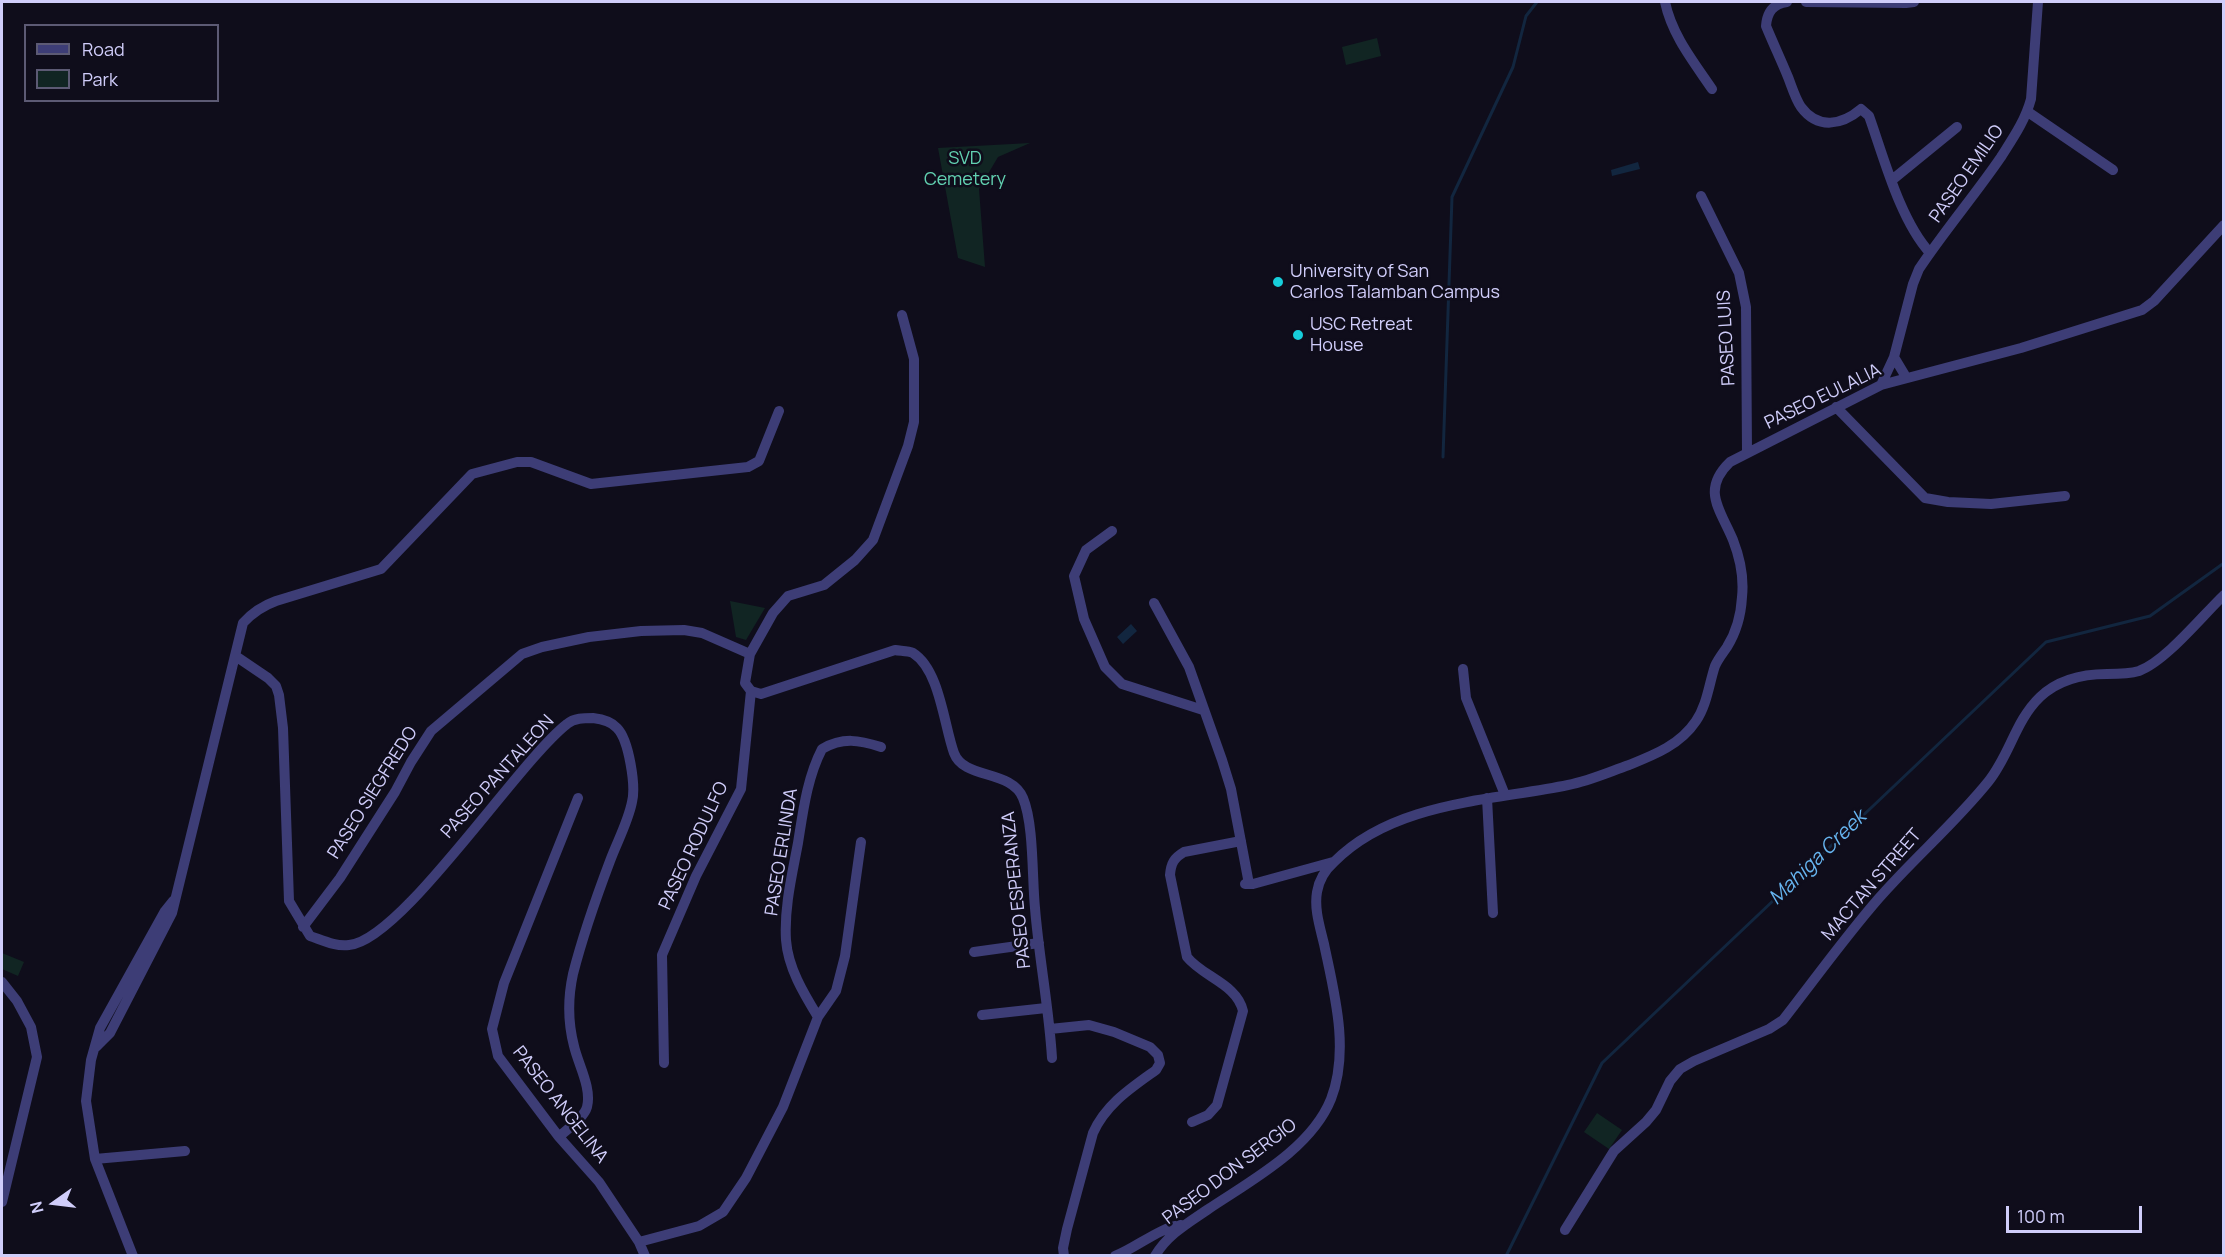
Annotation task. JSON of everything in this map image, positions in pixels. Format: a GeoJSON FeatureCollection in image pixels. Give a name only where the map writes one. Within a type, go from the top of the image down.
{"type":"FeatureCollection","features":[{"type":"Feature","properties":{"kind":"street"},"geometry":{"type":"LineString","coordinates":[[1665,2],[1668,18],[1678,38],[1712,89]]}},
{"type":"Feature","properties":{"kind":"street"},"geometry":{"type":"LineString","coordinates":[[1787,2],[1773,7],[1767,15],[1766,26],[1801,106],[1811,118],[1821,123],[1834,123],[1848,119],[1862,108],[1869,116],[1892,180],[1917,238],[1930,253]]}},
{"type":"Feature","properties":{"kind":"street"},"geometry":{"type":"LineString","coordinates":[[1806,2],[1914,2]]}},
{"type":"Feature","properties":{"kind":"street","name":"PASEO EMILIO"},"geometry":{"type":"LineString","coordinates":[[1881,385],[1894,357],[1919,269],[1983,184],[2028,112],[2031,99],[2038,2]]}},
{"type":"Feature","properties":{"kind":"street"},"geometry":{"type":"LineString","coordinates":[[2028,112],[2113,170]]}},
{"type":"Feature","properties":{"kind":"street"},"geometry":{"type":"LineString","coordinates":[[1892,180],[1957,127]]}},
{"type":"Feature","properties":{"kind":"street","name":"PASEO LUIS"},"geometry":{"type":"LineString","coordinates":[[1701,196],[1739,273],[1746,307],[1747,452]]}},
{"type":"Feature","properties":{"kind":"street","name":"PASEO EULALIA"},"geometry":{"type":"LineString","coordinates":[[1683,736],[1696,722],[1702,710],[1716,663],[1738,625],[1743,595],[1740,559],[1716,505],[1714,491],[1719,472],[1747,452],[1881,385],[2021,348],[2142,310],[2154,301],[2223,225]]}},
{"type":"Feature","properties":{"kind":"street","name":"PASEO RODULFO"},"geometry":{"type":"LineString","coordinates":[[664,1063],[662,955],[696,876],[741,789],[751,691],[746,683],[750,654],[773,613],[788,596],[824,585],[855,560],[873,540],[909,446],[914,422],[914,359],[902,315]]}},
{"type":"Feature","properties":{"kind":"street"},"geometry":{"type":"LineString","coordinates":[[1894,357],[1906,377]]}},
{"type":"Feature","properties":{"kind":"street"},"geometry":{"type":"LineString","coordinates":[[1836,407],[1925,498],[1948,502],[1991,504],[2065,496]]}},
{"type":"Feature","properties":{"kind":"street"},"geometry":{"type":"LineString","coordinates":[[133,1256],[95,1159],[86,1101],[91,1060],[100,1028],[124,996],[176,898],[237,657],[243,623],[262,606],[381,569],[472,474],[517,462],[531,462],[591,484],[748,467],[759,461],[779,411]]}},
{"type":"Feature","properties":{"kind":"street"},"geometry":{"type":"LineString","coordinates":[[1112,531],[1086,550],[1074,576],[1084,619],[1106,667],[1122,684],[1203,710]]}},
{"type":"Feature","properties":{"kind":"street","name":"MACTAN STREET"},"geometry":{"type":"LineString","coordinates":[[1565,1230],[1614,1151],[1656,1110],[1670,1081],[1680,1069],[1755,1036],[1783,1020],[1879,898],[1989,781],[2008,749],[2016,728],[2041,696],[2073,677],[2138,671],[2151,665],[2223,595]]}},
{"type":"Feature","properties":{"kind":"street"},"geometry":{"type":"LineString","coordinates":[[1154,603],[1189,667],[1231,789],[1247,884],[1334,862]]}},
{"type":"Feature","properties":{"kind":"street","name":"PASEO SIEGFREDO"},"geometry":{"type":"LineString","coordinates":[[303,927],[340,878],[431,731],[522,654],[589,637],[641,631],[684,630],[702,633],[750,654]]}},
{"type":"Feature","properties":{"kind":"street","name":"PASEO ESPERANZA"},"geometry":{"type":"LineString","coordinates":[[751,691],[761,694],[895,650],[911,652],[923,662],[941,700],[954,755],[964,767],[989,774],[1015,786],[1023,798],[1029,822],[1052,1058]]}},
{"type":"Feature","properties":{"kind":"street"},"geometry":{"type":"LineString","coordinates":[[237,657],[268,678],[276,686],[279,695],[284,728],[289,901],[303,927]]}},
{"type":"Feature","properties":{"kind":"street"},"geometry":{"type":"LineString","coordinates":[[1463,669],[1466,698],[1505,795]]}},
{"type":"Feature","properties":{"kind":"street","name":"PASEO PANTALEON"},"geometry":{"type":"LineString","coordinates":[[303,927],[310,936],[337,945],[351,946],[382,929],[409,904],[518,776],[568,722],[582,718],[609,721],[619,729],[634,781],[632,802],[588,917],[573,977],[569,1018],[573,1045],[588,1101],[586,1110],[560,1137]]}},
{"type":"Feature","properties":{"kind":"street","name":"PASEO DON SERGIO"},"geometry":{"type":"LineString","coordinates":[[1155,1256],[1165,1241],[1184,1225],[1293,1149],[1313,1130],[1332,1096],[1337,1078],[1339,1040],[1332,986],[1316,902],[1320,881],[1334,862],[1362,840],[1404,818],[1487,798],[1583,782],[1656,754],[1683,736]]}},
{"type":"Feature","properties":{"kind":"street","name":"PASEO ERLINDA"},"geometry":{"type":"LineString","coordinates":[[818,1017],[793,970],[786,941],[789,888],[806,798],[822,749],[837,742],[852,739],[881,747]]}},
{"type":"Feature","properties":{"kind":"street","name":"PASEO ANGELINA"},"geometry":{"type":"LineString","coordinates":[[578,798],[504,983],[492,1029],[493,1042],[498,1056],[560,1137],[599,1182],[639,1242],[645,1256]]}},
{"type":"Feature","properties":{"kind":"street"},"geometry":{"type":"LineString","coordinates":[[1487,798],[1493,914]]}},
{"type":"Feature","properties":{"kind":"street"},"geometry":{"type":"LineString","coordinates":[[1192,1122],[1208,1115],[1217,1105],[1243,1011],[1240,1000],[1227,987],[1194,965],[1187,957],[1170,875],[1171,864],[1184,852],[1241,841]]}},
{"type":"Feature","properties":{"kind":"street"},"geometry":{"type":"LineString","coordinates":[[639,1242],[699,1226],[723,1212],[746,1178],[783,1107],[818,1017],[836,991],[841,974],[861,842]]}},
{"type":"Feature","properties":{"kind":"street"},"geometry":{"type":"LineString","coordinates":[[974,952],[1039,943]]}},
{"type":"Feature","properties":{"kind":"street"},"geometry":{"type":"LineString","coordinates":[[2,982],[17,1001],[30,1027],[37,1057],[2,1202]]}},
{"type":"Feature","properties":{"kind":"street"},"geometry":{"type":"LineString","coordinates":[[982,1015],[1046,1008]]}},
{"type":"Feature","properties":{"kind":"street"},"geometry":{"type":"LineString","coordinates":[[1050,1029],[1089,1025],[1114,1032],[1150,1047],[1158,1055],[1160,1063],[1156,1070],[1111,1105],[1099,1120],[1093,1133],[1067,1229],[1063,1248],[1064,1256]]}},
{"type":"Feature","properties":{"kind":"street"},"geometry":{"type":"LineString","coordinates":[[95,1159],[185,1151]]}},
{"type":"Feature","properties":{"kind":"street"},"geometry":{"type":"LineString","coordinates":[[1115,1256],[1140,1245],[1166,1229],[1184,1225]]}},
{"type":"Feature","properties":{"kind":"green space"},"geometry":{"type":"Polygon","coordinates":[[[1377,38],[1381,56],[1346,65],[1342,47],[1377,38]]]}},
{"type":"Feature","properties":{"kind":"green space","name":"SVD Cemetery"},"geometry":{"type":"Polygon","coordinates":[[[1030,143],[998,157],[979,189],[985,267],[958,258],[938,148],[1030,143]]]}},
{"type":"Feature","properties":{"kind":"green space"},"geometry":{"type":"Polygon","coordinates":[[[730,601],[765,608],[746,640],[736,637],[730,601]]]}},
{"type":"Feature","properties":{"kind":"green space"},"geometry":{"type":"Polygon","coordinates":[[[2,953],[24,962],[18,976],[2,969],[2,953]]]}},
{"type":"Feature","properties":{"kind":"green space"},"geometry":{"type":"Polygon","coordinates":[[[1597,1113],[1622,1130],[1609,1149],[1584,1132],[1597,1113]]]}},
{"type":"Feature","properties":{"kind":"water"},"geometry":{"type":"Polygon","coordinates":[[[1638,162],[1640,169],[1612,176],[1611,170],[1638,162]]]}},
{"type":"Feature","properties":{"kind":"water"},"geometry":{"type":"Polygon","coordinates":[[[1131,624],[1137,631],[1123,644],[1117,637],[1131,624]]]}},
{"type":"Feature","properties":{"kind":"waterway"},"geometry":{"type":"LineString","coordinates":[[1443,457],[1452,197],[1513,67],[1526,16],[1537,2]]}},
{"type":"Feature","properties":{"kind":"waterway","name":"Mahiga Creek"},"geometry":{"type":"LineString","coordinates":[[1506,1256],[1602,1063],[2046,642],[2150,616],[2224,563]]}},
{"type":"Feature","properties":{"kind":"place","name":"University of San Carlos Talamban Campus"},"geometry":{"type":"Point","coordinates":[1278,282]}},
{"type":"Feature","properties":{"kind":"place","name":"USC Retreat House"},"geometry":{"type":"Point","coordinates":[1298,335]}}]}
